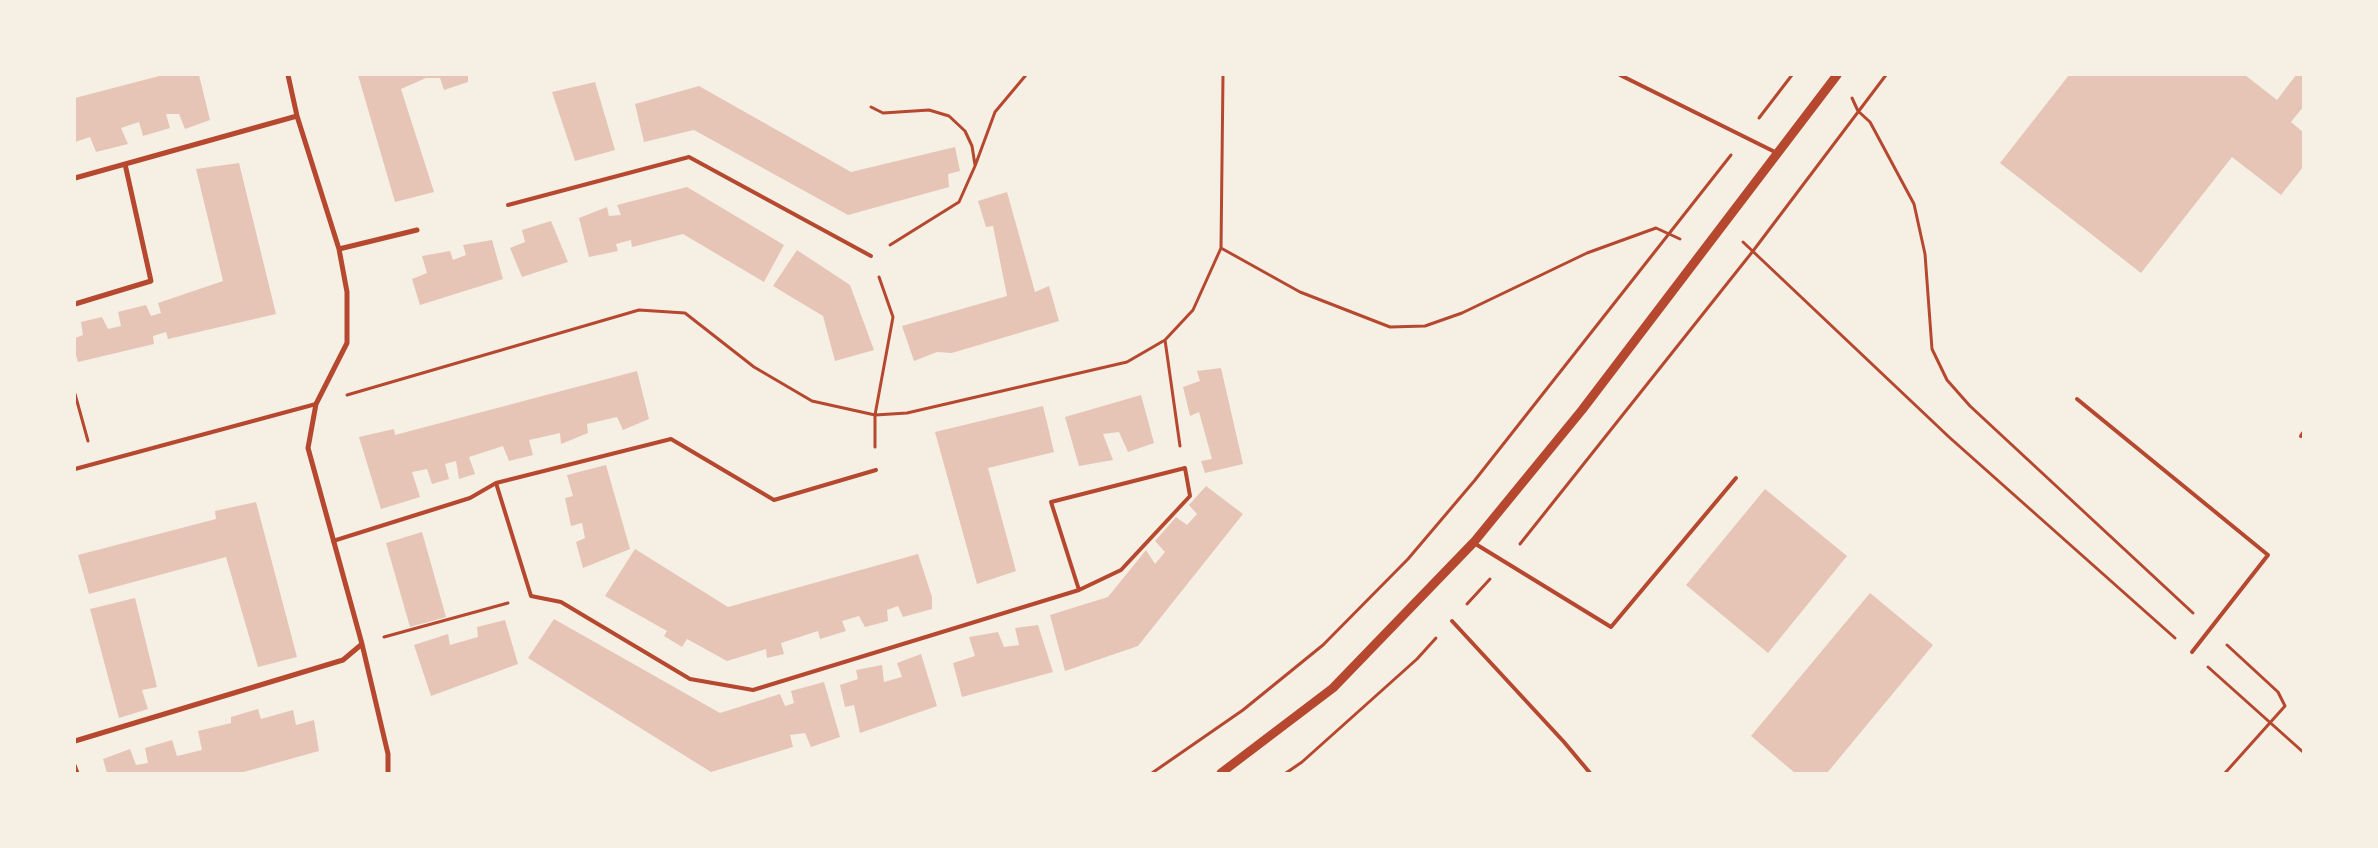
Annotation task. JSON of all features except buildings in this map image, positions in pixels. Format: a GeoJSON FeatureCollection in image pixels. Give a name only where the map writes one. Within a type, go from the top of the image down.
{"type":"FeatureCollection","features":[{"type":"Feature","properties":{"kind":"street"},"geometry":{"type":"LineString","coordinates":[[288,75],[297,116],[339,249],[347,292],[347,343],[316,404],[308,448],[362,644],[388,754],[388,773]]}},
{"type":"Feature","properties":{"kind":"street"},"geometry":{"type":"LineString","coordinates":[[1222,773],[1333,688],[1474,542],[1576,418],[1837,75]]}},
{"type":"Feature","properties":{"kind":"street"},"geometry":{"type":"LineString","coordinates":[[75,178],[297,116]]}},
{"type":"Feature","properties":{"kind":"street"},"geometry":{"type":"LineString","coordinates":[[75,304],[151,280],[125,164]]}},
{"type":"Feature","properties":{"kind":"street"},"geometry":{"type":"LineString","coordinates":[[339,249],[417,230]]}},
{"type":"Feature","properties":{"kind":"street"},"geometry":{"type":"LineString","coordinates":[[75,741],[343,660],[362,644]]}},
{"type":"Feature","properties":{"kind":"lane"},"geometry":{"type":"LineString","coordinates":[[1620,75],[1778,154]]}},
{"type":"Feature","properties":{"kind":"lane"},"geometry":{"type":"LineString","coordinates":[[508,205],[689,158],[871,256]]}},
{"type":"Feature","properties":{"kind":"lane"},"geometry":{"type":"LineString","coordinates":[[2076,399],[2268,555],[2192,652]]}},
{"type":"Feature","properties":{"kind":"lane"},"geometry":{"type":"LineString","coordinates":[[75,469],[316,404]]}},
{"type":"Feature","properties":{"kind":"lane"},"geometry":{"type":"LineString","coordinates":[[333,541],[470,498],[496,483],[671,439],[774,500],[876,470]]}},
{"type":"Feature","properties":{"kind":"lane"},"geometry":{"type":"LineString","coordinates":[[496,483],[531,596],[561,602],[690,679],[753,690],[1079,590],[1120,570],[1190,496],[1185,468],[1051,502],[1079,590]]}},
{"type":"Feature","properties":{"kind":"lane"},"geometry":{"type":"LineString","coordinates":[[1474,542],[1610,628],[1736,478]]}},
{"type":"Feature","properties":{"kind":"lane"},"geometry":{"type":"LineString","coordinates":[[1452,621],[1564,742],[1590,773]]}},
{"type":"Feature","properties":{"kind":"path"},"geometry":{"type":"LineString","coordinates":[[876,470],[875,415],[892,316],[871,256],[959,202],[995,112],[1026,75]]}},
{"type":"Feature","properties":{"kind":"path"},"geometry":{"type":"LineString","coordinates":[[316,404],[639,310],[685,313],[754,367],[812,401],[875,415],[907,413],[1127,362],[1164,340],[1193,310],[1221,248],[1223,75]]}},
{"type":"Feature","properties":{"kind":"path"},"geometry":{"type":"LineString","coordinates":[[1152,773],[1243,710],[1323,644],[1408,559],[1481,472],[1792,75]]}},
{"type":"Feature","properties":{"kind":"path"},"geometry":{"type":"LineString","coordinates":[[1286,773],[1302,762],[1417,658],[1506,562],[1753,252],[1886,75]]}},
{"type":"Feature","properties":{"kind":"path"},"geometry":{"type":"LineString","coordinates":[[1851,97],[1858,111],[1870,122],[1914,204],[1925,254],[1932,349],[1947,380],[1970,406],[2278,692],[2285,706],[2225,773]]}},
{"type":"Feature","properties":{"kind":"path"},"geometry":{"type":"LineString","coordinates":[[871,107],[883,113],[929,110],[949,116],[965,131],[972,146],[975,166]]}},
{"type":"Feature","properties":{"kind":"path"},"geometry":{"type":"LineString","coordinates":[[1724,224],[1948,437],[2303,752]]}},
{"type":"Feature","properties":{"kind":"path"},"geometry":{"type":"LineString","coordinates":[[1221,248],[1300,292],[1390,326],[1425,326],[1462,313],[1587,252],[1656,228],[1670,233],[1701,253]]}},
{"type":"Feature","properties":{"kind":"path"},"geometry":{"type":"LineString","coordinates":[[1164,340],[1174,414],[1185,468]]}},
{"type":"Feature","properties":{"kind":"path"},"geometry":{"type":"LineString","coordinates":[[75,394],[94,464]]}},
{"type":"Feature","properties":{"kind":"path"},"geometry":{"type":"LineString","coordinates":[[362,644],[531,596]]}},
{"type":"Feature","properties":{"kind":"path"},"geometry":{"type":"LineString","coordinates":[[75,765],[78,773]]}}]}
